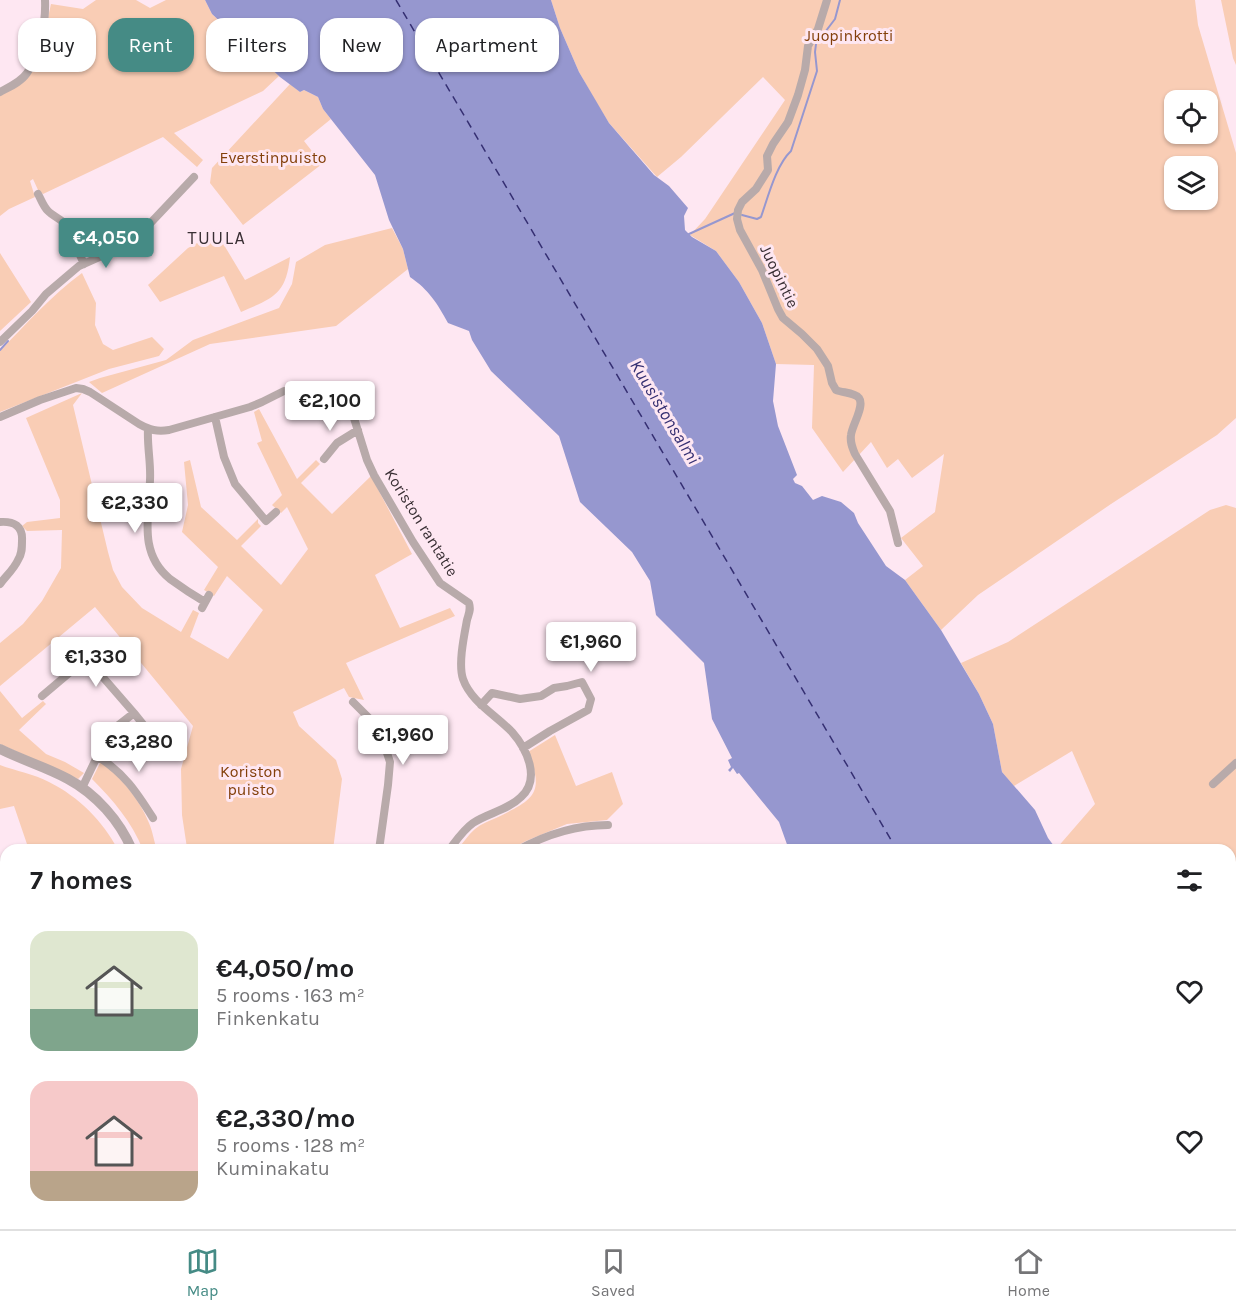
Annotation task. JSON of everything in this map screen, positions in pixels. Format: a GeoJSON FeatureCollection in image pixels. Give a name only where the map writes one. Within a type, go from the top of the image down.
{"type":"FeatureCollection","features":[{"type":"Feature","properties":{"kind":"street"},"geometry":{"type":"LineString","coordinates":[[0,92],[21,80],[31,66],[40,42],[45,0]]}},
{"type":"Feature","properties":{"kind":"street","name":"Juopintie"},"geometry":{"type":"LineString","coordinates":[[827,0],[818,29],[808,46],[805,70],[788,122],[772,144],[767,156],[768,170],[756,189],[742,202],[737,219],[740,230],[762,270],[783,318],[816,349],[828,366],[836,390],[854,394],[859,398],[861,405],[852,429],[851,445],[890,511],[898,543]]}},
{"type":"Feature","properties":{"kind":"street"},"geometry":{"type":"LineString","coordinates":[[0,342],[46,294],[73,271],[115,250],[142,232],[194,177]]}},
{"type":"Feature","properties":{"kind":"street"},"geometry":{"type":"LineString","coordinates":[[38,194],[46,209],[67,226],[84,264]]}},
{"type":"Feature","properties":{"kind":"street"},"geometry":{"type":"LineString","coordinates":[[0,417],[76,388],[83,389],[147,429],[150,473],[148,532],[150,552],[159,568],[170,579],[205,602]]}},
{"type":"Feature","properties":{"kind":"street","name":"Koriston rantatie"},"geometry":{"type":"LineString","coordinates":[[147,429],[169,430],[255,405],[284,391],[316,391],[346,396],[367,460],[413,542],[436,579],[469,603],[471,608],[460,668],[469,691],[512,733],[523,748],[530,769],[530,785],[516,802],[470,825],[454,844]]}},
{"type":"Feature","properties":{"kind":"street"},"geometry":{"type":"LineString","coordinates":[[215,417],[224,457],[235,484],[266,522],[276,512]]}},
{"type":"Feature","properties":{"kind":"street"},"geometry":{"type":"LineString","coordinates":[[324,459],[337,443],[358,430]]}},
{"type":"Feature","properties":{"kind":"street"},"geometry":{"type":"LineString","coordinates":[[0,522],[8,522],[19,527],[22,536],[22,552],[18,561],[0,584]]}},
{"type":"Feature","properties":{"kind":"street"},"geometry":{"type":"LineString","coordinates":[[42,696],[81,663],[88,660],[146,728]]}},
{"type":"Feature","properties":{"kind":"street"},"geometry":{"type":"LineString","coordinates":[[481,705],[492,693],[520,699],[541,696],[554,688],[582,682],[591,699],[588,710],[523,748]]}},
{"type":"Feature","properties":{"kind":"street"},"geometry":{"type":"LineString","coordinates":[[353,702],[368,717],[382,738],[390,762],[380,844]]}},
{"type":"Feature","properties":{"kind":"street"},"geometry":{"type":"LineString","coordinates":[[82,788],[106,738],[134,712]]}},
{"type":"Feature","properties":{"kind":"street"},"geometry":{"type":"LineString","coordinates":[[0,751],[52,771],[82,788],[109,813],[129,844]]}},
{"type":"Feature","properties":{"kind":"street"},"geometry":{"type":"LineString","coordinates":[[97,756],[119,772],[133,787],[153,818]]}},
{"type":"Feature","properties":{"kind":"street"},"geometry":{"type":"LineString","coordinates":[[1213,784],[1236,763]]}},
{"type":"Feature","properties":{"kind":"street"},"geometry":{"type":"LineString","coordinates":[[530,844],[562,831],[590,825],[608,825]]}},
{"type":"Feature","properties":{"kind":"green space"},"geometry":{"type":"Polygon","coordinates":[[[96,0],[136,0],[150,8],[166,0],[205,0],[216,18],[206,18],[206,72],[275,72],[279,76],[263,91],[174,133],[203,160],[197,167],[163,137],[43,194],[38,190],[33,179],[30,181],[35,197],[9,209],[0,216],[0,94],[16,85],[25,72],[96,72],[96,18],[48,18],[51,4],[83,9],[96,0]]]}},
{"type":"Feature","properties":{"kind":"green space","name":"Juopinkrotti"},"geometry":{"type":"Polygon","coordinates":[[[551,0],[1195,0],[1198,25],[1217,90],[1164,90],[1164,144],[1218,144],[1218,92],[1236,153],[1236,418],[1217,435],[978,595],[941,630],[905,580],[923,566],[901,538],[935,512],[944,454],[912,478],[898,459],[887,468],[871,442],[843,472],[812,428],[814,365],[776,364],[762,323],[739,282],[716,251],[690,235],[705,219],[785,100],[763,77],[681,157],[657,177],[609,123],[579,72],[551,0]]]}},
{"type":"Feature","properties":{"kind":"green space"},"geometry":{"type":"Polygon","coordinates":[[[1221,0],[1236,0],[1236,65],[1233,58],[1221,0]]]}},
{"type":"Feature","properties":{"kind":"green space","name":"Everstinpuisto"},"geometry":{"type":"Polygon","coordinates":[[[290,84],[300,92],[304,90],[318,97],[323,109],[331,119],[304,141],[322,164],[243,225],[210,183],[212,168],[290,84]]]}},
{"type":"Feature","properties":{"kind":"green space"},"geometry":{"type":"Polygon","coordinates":[[[392,228],[403,249],[408,269],[336,326],[210,344],[102,393],[89,382],[166,360],[193,340],[279,308],[292,284],[296,262],[325,245],[392,228]]]}},
{"type":"Feature","properties":{"kind":"green space"},"geometry":{"type":"Polygon","coordinates":[[[212,235],[221,240],[245,280],[290,257],[285,280],[276,294],[241,312],[224,276],[160,302],[148,285],[188,248],[212,235]]]}},
{"type":"Feature","properties":{"kind":"green space"},"geometry":{"type":"Polygon","coordinates":[[[0,253],[31,302],[0,331],[0,253]]]}},
{"type":"Feature","properties":{"kind":"green space"},"geometry":{"type":"Polygon","coordinates":[[[82,273],[96,303],[95,325],[103,344],[113,350],[152,337],[164,349],[159,356],[109,369],[0,412],[0,351],[49,301],[82,273]]]}},
{"type":"Feature","properties":{"kind":"green space","name":"Koriston puisto"},"geometry":{"type":"Polygon","coordinates":[[[82,393],[73,405],[108,552],[113,570],[122,587],[142,608],[181,632],[193,610],[199,613],[190,637],[228,659],[263,610],[227,576],[214,596],[204,590],[218,567],[182,532],[188,505],[184,462],[190,460],[201,507],[237,540],[258,519],[261,526],[241,546],[281,585],[308,549],[287,507],[281,513],[272,505],[282,495],[257,443],[262,441],[254,412],[259,409],[297,479],[316,460],[320,464],[301,483],[332,514],[371,476],[412,554],[375,575],[400,628],[450,608],[455,616],[346,663],[364,700],[349,697],[344,688],[293,712],[299,726],[336,760],[342,779],[334,844],[186,844],[182,815],[181,769],[193,726],[95,607],[0,686],[0,643],[23,624],[42,601],[61,568],[62,530],[27,531],[22,526],[27,522],[60,518],[60,500],[26,418],[82,393]]]}},
{"type":"Feature","properties":{"kind":"green space"},"geometry":{"type":"Polygon","coordinates":[[[1226,505],[1236,508],[1236,844],[1060,844],[1095,804],[1072,751],[1014,786],[1002,772],[993,724],[961,663],[1008,642],[1210,510],[1226,505]]]}},
{"type":"Feature","properties":{"kind":"green space"},"geometry":{"type":"Polygon","coordinates":[[[0,691],[22,718],[43,701],[46,704],[19,730],[46,754],[84,773],[78,779],[0,744],[0,691]]]}},
{"type":"Feature","properties":{"kind":"green space"},"geometry":{"type":"Polygon","coordinates":[[[555,735],[576,786],[612,772],[623,804],[607,820],[567,824],[520,844],[462,844],[477,827],[527,801],[535,787],[536,778],[528,752],[555,735]]]}},
{"type":"Feature","properties":{"kind":"green space"},"geometry":{"type":"Polygon","coordinates":[[[101,761],[135,797],[145,814],[155,844],[140,844],[121,812],[92,779],[101,761]]]}},
{"type":"Feature","properties":{"kind":"green space"},"geometry":{"type":"Polygon","coordinates":[[[0,765],[43,779],[60,788],[89,811],[115,844],[27,844],[14,806],[0,809],[0,765]]]}},
{"type":"Feature","properties":{"kind":"water","name":"Kuusistonsalmi"},"geometry":{"type":"Polygon","coordinates":[[[205,0],[551,0],[557,18],[415,18],[415,72],[559,72],[559,25],[579,72],[609,123],[654,175],[669,186],[688,208],[684,216],[685,230],[692,237],[716,251],[739,282],[762,323],[776,364],[773,401],[778,426],[797,475],[793,479],[795,483],[802,486],[813,500],[822,496],[841,502],[854,513],[886,566],[905,580],[941,630],[979,694],[993,724],[1002,772],[1035,810],[1052,844],[787,844],[779,822],[739,773],[737,774],[733,768],[730,772],[728,770],[731,767],[728,760],[732,758],[712,719],[704,663],[656,615],[650,581],[632,552],[580,502],[559,436],[491,371],[469,331],[448,323],[432,297],[410,277],[403,249],[389,220],[375,175],[323,109],[318,97],[304,90],[300,92],[275,72],[308,72],[308,18],[216,18],[205,0]]]}},
{"type":"Feature","properties":{"kind":"waterway"},"geometry":{"type":"LineString","coordinates":[[742,215],[757,219],[761,217],[781,164],[791,151],[817,71],[816,44],[835,19],[840,0]]}},
{"type":"Feature","properties":{"kind":"waterway"},"geometry":{"type":"LineString","coordinates":[[689,234],[735,213]]}},
{"type":"Feature","properties":{"kind":"waterway"},"geometry":{"type":"LineString","coordinates":[[0,350],[8,341]]}},
{"type":"Feature","properties":{"kind":"ferry route"},"geometry":{"type":"LineString","coordinates":[[396,0],[893,844]]}},
{"type":"Feature","properties":{"kind":"district","name":"TUULA"},"geometry":{"type":"Point","coordinates":[217,238]}}]}
